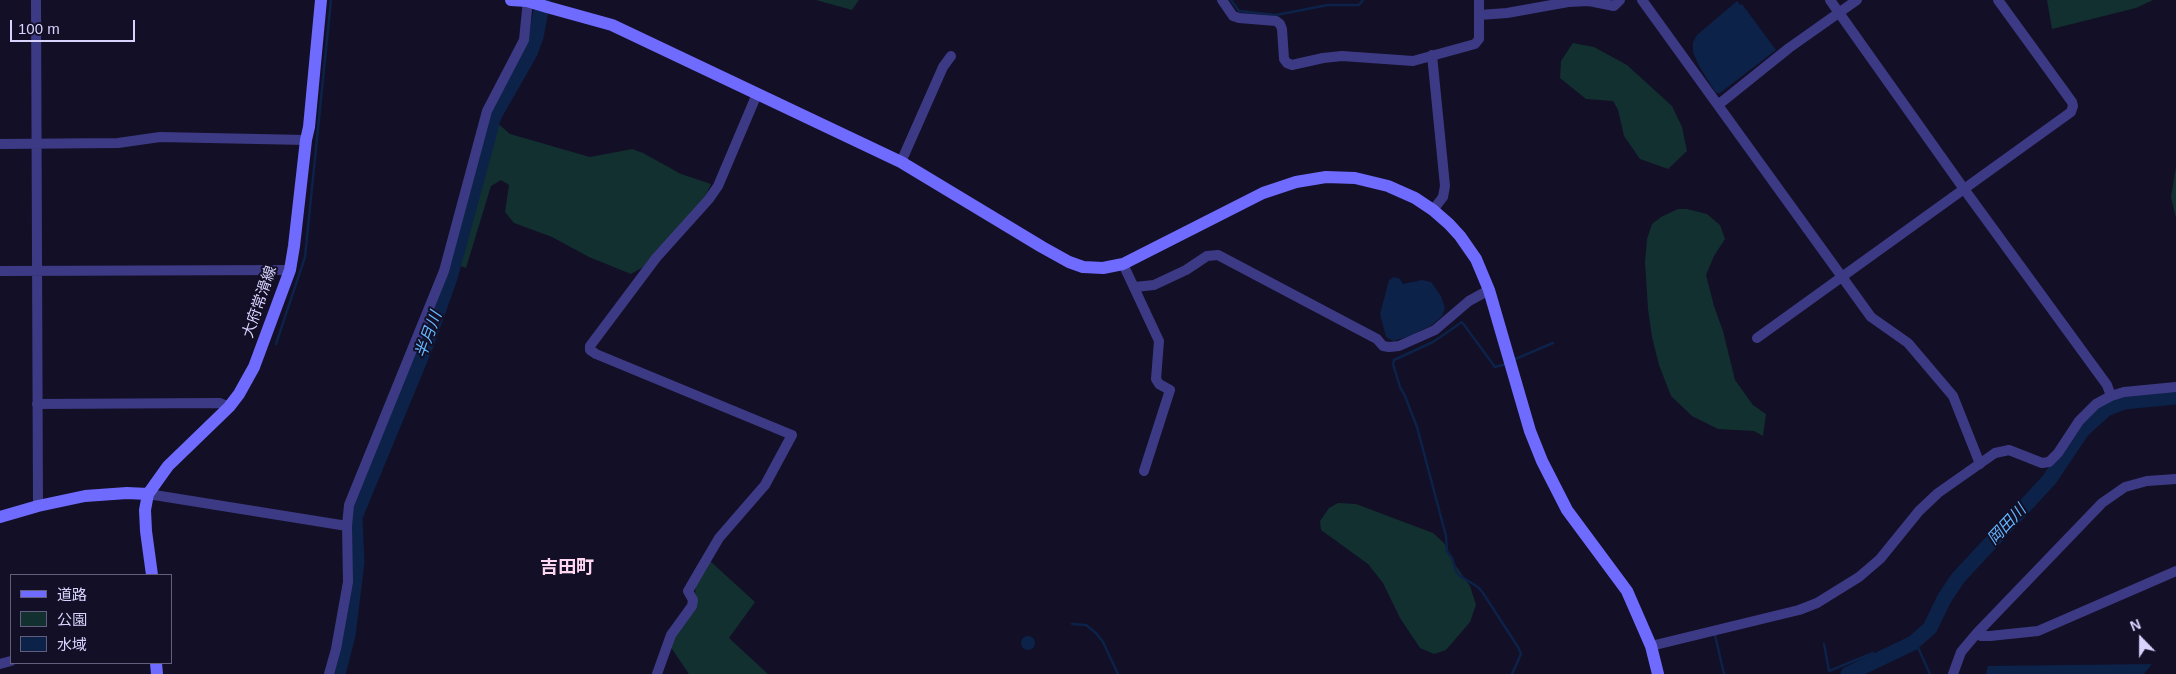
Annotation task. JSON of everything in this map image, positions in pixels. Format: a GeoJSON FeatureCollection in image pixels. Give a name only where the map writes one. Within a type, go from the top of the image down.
{"type":"FeatureCollection","features":[{"type":"Feature","properties":{"kind":"street"},"geometry":{"type":"LineString","coordinates":[[36,0],[38,506]]}},
{"type":"Feature","properties":{"kind":"street","name":"大府常滑線"},"geometry":{"type":"LineString","coordinates":[[152,574],[146,531],[145,510],[148,494],[154,483],[168,466],[229,407],[239,394],[254,367],[290,270],[309,127],[321,0]]}},
{"type":"Feature","properties":{"kind":"street"},"geometry":{"type":"LineString","coordinates":[[510,0],[547,6],[612,25],[901,162],[992,218],[1069,262],[1091,268],[1113,267],[1123,264],[1263,193],[1286,184],[1310,179],[1354,178],[1388,186],[1415,198],[1433,210],[1460,236],[1469,248],[1489,290],[1530,430],[1542,461],[1567,510],[1627,591],[1651,646],[1658,674]]}},
{"type":"Feature","properties":{"kind":"street"},"geometry":{"type":"LineString","coordinates":[[1222,0],[1234,16],[1276,21],[1280,24],[1284,59],[1292,65],[1342,56],[1413,61],[1475,44],[1479,39],[1479,0]]}},
{"type":"Feature","properties":{"kind":"street"},"geometry":{"type":"LineString","coordinates":[[1479,15],[1508,13],[1568,2],[1589,1],[1614,6],[1620,0]]}},
{"type":"Feature","properties":{"kind":"street"},"geometry":{"type":"LineString","coordinates":[[1642,0],[1871,317],[1908,343],[1953,396],[1980,464]]}},
{"type":"Feature","properties":{"kind":"street"},"geometry":{"type":"LineString","coordinates":[[1830,0],[1964,189],[2107,385],[2111,396]]}},
{"type":"Feature","properties":{"kind":"street"},"geometry":{"type":"LineString","coordinates":[[1718,105],[1789,48],[1857,0]]}},
{"type":"Feature","properties":{"kind":"street"},"geometry":{"type":"LineString","coordinates":[[1757,338],[2073,109],[2072,102],[1998,0]]}},
{"type":"Feature","properties":{"kind":"street"},"geometry":{"type":"LineString","coordinates":[[329,674],[336,649],[348,582],[346,526],[349,505],[444,271],[487,111],[524,40],[529,2]]}},
{"type":"Feature","properties":{"kind":"street"},"geometry":{"type":"LineString","coordinates":[[1432,55],[1445,186],[1443,197],[1433,210]]}},
{"type":"Feature","properties":{"kind":"street"},"geometry":{"type":"LineString","coordinates":[[901,162],[939,75],[950,56]]}},
{"type":"Feature","properties":{"kind":"street"},"geometry":{"type":"LineString","coordinates":[[657,674],[671,635],[692,606],[692,597],[688,591],[719,538],[765,485],[792,435],[596,354],[590,350],[590,346],[656,258],[709,199],[724,174],[757,94]]}},
{"type":"Feature","properties":{"kind":"street"},"geometry":{"type":"LineString","coordinates":[[0,144],[118,143],[160,137],[306,140]]}},
{"type":"Feature","properties":{"kind":"street"},"geometry":{"type":"LineString","coordinates":[[1135,287],[1154,285],[1186,270],[1208,256],[1218,255],[1377,339],[1383,346],[1389,347],[1399,346],[1435,330],[1469,301],[1489,290]]}},
{"type":"Feature","properties":{"kind":"street"},"geometry":{"type":"LineString","coordinates":[[1123,264],[1159,341],[1156,379],[1159,384],[1170,390],[1144,471]]}},
{"type":"Feature","properties":{"kind":"street"},"geometry":{"type":"LineString","coordinates":[[0,271],[290,270]]}},
{"type":"Feature","properties":{"kind":"street"},"geometry":{"type":"LineString","coordinates":[[1651,646],[1800,610],[1830,597],[1880,559],[1919,510],[1938,493],[1995,453],[2009,450],[2042,463],[2049,462],[2054,458],[2083,415],[2096,404],[2111,396],[2137,390],[2176,387]]}},
{"type":"Feature","properties":{"kind":"street"},"geometry":{"type":"LineString","coordinates":[[37,404],[220,403],[229,407]]}},
{"type":"Feature","properties":{"kind":"street"},"geometry":{"type":"LineString","coordinates":[[1953,674],[1962,652],[1977,633],[2113,494],[2135,484],[2176,479]]}},
{"type":"Feature","properties":{"kind":"street"},"geometry":{"type":"LineString","coordinates":[[0,517],[38,506],[85,496],[127,493],[148,494],[346,526]]}},
{"type":"Feature","properties":{"kind":"street"},"geometry":{"type":"LineString","coordinates":[[1977,633],[1981,636],[1990,636],[2038,631],[2176,571]]}},
{"type":"Feature","properties":{"kind":"green space"},"geometry":{"type":"Polygon","coordinates":[[[816,0],[859,0],[852,10],[816,0]]]}},
{"type":"Feature","properties":{"kind":"green space"},"geometry":{"type":"Polygon","coordinates":[[[2047,0],[2153,0],[2136,8],[2052,29],[2047,0]]]}},
{"type":"Feature","properties":{"kind":"green space"},"geometry":{"type":"Polygon","coordinates":[[[1573,43],[1594,47],[1627,65],[1672,106],[1682,127],[1687,151],[1668,169],[1640,159],[1624,136],[1618,110],[1613,101],[1586,99],[1560,78],[1561,61],[1573,43]]]}},
{"type":"Feature","properties":{"kind":"green space"},"geometry":{"type":"Polygon","coordinates":[[[495,121],[510,134],[590,157],[632,149],[681,174],[711,184],[706,195],[645,266],[631,274],[589,257],[552,237],[514,223],[505,212],[509,185],[501,180],[491,186],[466,268],[458,265],[495,121]]]}},
{"type":"Feature","properties":{"kind":"green space"},"geometry":{"type":"Polygon","coordinates":[[[2176,167],[2176,218],[2171,197],[2176,167]]]}},
{"type":"Feature","properties":{"kind":"green space"},"geometry":{"type":"Polygon","coordinates":[[[1678,209],[1687,209],[1707,214],[1720,225],[1725,239],[1714,256],[1706,275],[1735,380],[1753,405],[1766,414],[1763,436],[1754,431],[1718,429],[1692,416],[1671,396],[1659,365],[1648,309],[1645,262],[1647,239],[1652,224],[1661,217],[1678,209]]]}},
{"type":"Feature","properties":{"kind":"green space"},"geometry":{"type":"Polygon","coordinates":[[[1338,503],[1356,504],[1433,533],[1444,543],[1456,566],[1470,586],[1476,605],[1470,622],[1446,650],[1434,654],[1420,648],[1400,618],[1383,583],[1368,564],[1321,530],[1320,521],[1329,508],[1338,503]]]}},
{"type":"Feature","properties":{"kind":"green space"},"geometry":{"type":"Polygon","coordinates":[[[710,561],[755,602],[729,638],[768,674],[689,674],[670,646],[674,634],[696,607],[695,584],[710,561]]]}},
{"type":"Feature","properties":{"kind":"water"},"geometry":{"type":"Polygon","coordinates":[[[1737,1],[1740,5],[1742,4],[1776,50],[1720,93],[1716,93],[1699,66],[1693,52],[1693,42],[1697,35],[1737,1]]]}},
{"type":"Feature","properties":{"kind":"water"},"geometry":{"type":"Polygon","coordinates":[[[1394,277],[1400,279],[1403,284],[1422,280],[1431,282],[1441,296],[1445,308],[1442,316],[1432,325],[1410,336],[1393,341],[1386,337],[1380,314],[1389,280],[1394,277]]]}},
{"type":"Feature","properties":{"kind":"water"},"geometry":{"type":"Polygon","coordinates":[[[1028,636],[1033,638],[1035,643],[1033,648],[1028,650],[1023,648],[1021,643],[1023,638],[1028,636]]]}},
{"type":"Feature","properties":{"kind":"water"},"geometry":{"type":"Polygon","coordinates":[[[2152,664],[2144,674],[1986,674],[1988,666],[2152,664]]]}},
{"type":"Feature","properties":{"kind":"waterway"},"geometry":{"type":"LineString","coordinates":[[276,344],[305,257],[331,0]]}},
{"type":"Feature","properties":{"kind":"waterway","name":"半月川"},"geometry":{"type":"LineString","coordinates":[[338,674],[348,635],[357,563],[355,517],[425,348],[450,278],[494,116],[530,53],[536,37],[543,0]]}},
{"type":"Feature","properties":{"kind":"waterway"},"geometry":{"type":"LineString","coordinates":[[1231,0],[1239,11],[1276,15],[1328,5],[1359,5],[1363,0]]}},
{"type":"Feature","properties":{"kind":"waterway"},"geometry":{"type":"LineString","coordinates":[[1506,364],[1495,367],[1462,322],[1433,342],[1394,360],[1393,364],[1400,387],[1417,427],[1446,536],[1447,551],[1452,558],[1456,571],[1483,593],[1518,647],[1521,654],[1512,674]]}},
{"type":"Feature","properties":{"kind":"waterway"},"geometry":{"type":"LineString","coordinates":[[1513,360],[1553,343]]}},
{"type":"Feature","properties":{"kind":"waterway","name":"岡田川"},"geometry":{"type":"LineString","coordinates":[[1848,674],[1913,643],[1930,628],[1944,599],[1958,578],[2049,480],[2082,431],[2106,409],[2124,402],[2176,397]]}},
{"type":"Feature","properties":{"kind":"waterway"},"geometry":{"type":"LineString","coordinates":[[1072,624],[1086,625],[1096,633],[1103,642],[1118,674]]}},
{"type":"Feature","properties":{"kind":"waterway"},"geometry":{"type":"LineString","coordinates":[[1715,635],[1724,674]]}},
{"type":"Feature","properties":{"kind":"waterway"},"geometry":{"type":"LineString","coordinates":[[1915,641],[1930,674]]}},
{"type":"Feature","properties":{"kind":"waterway"},"geometry":{"type":"LineString","coordinates":[[1824,644],[1829,671],[1873,653],[1876,662]]}},
{"type":"Feature","properties":{"kind":"district","name":"吉田町"},"geometry":{"type":"Point","coordinates":[567,568]}}]}
